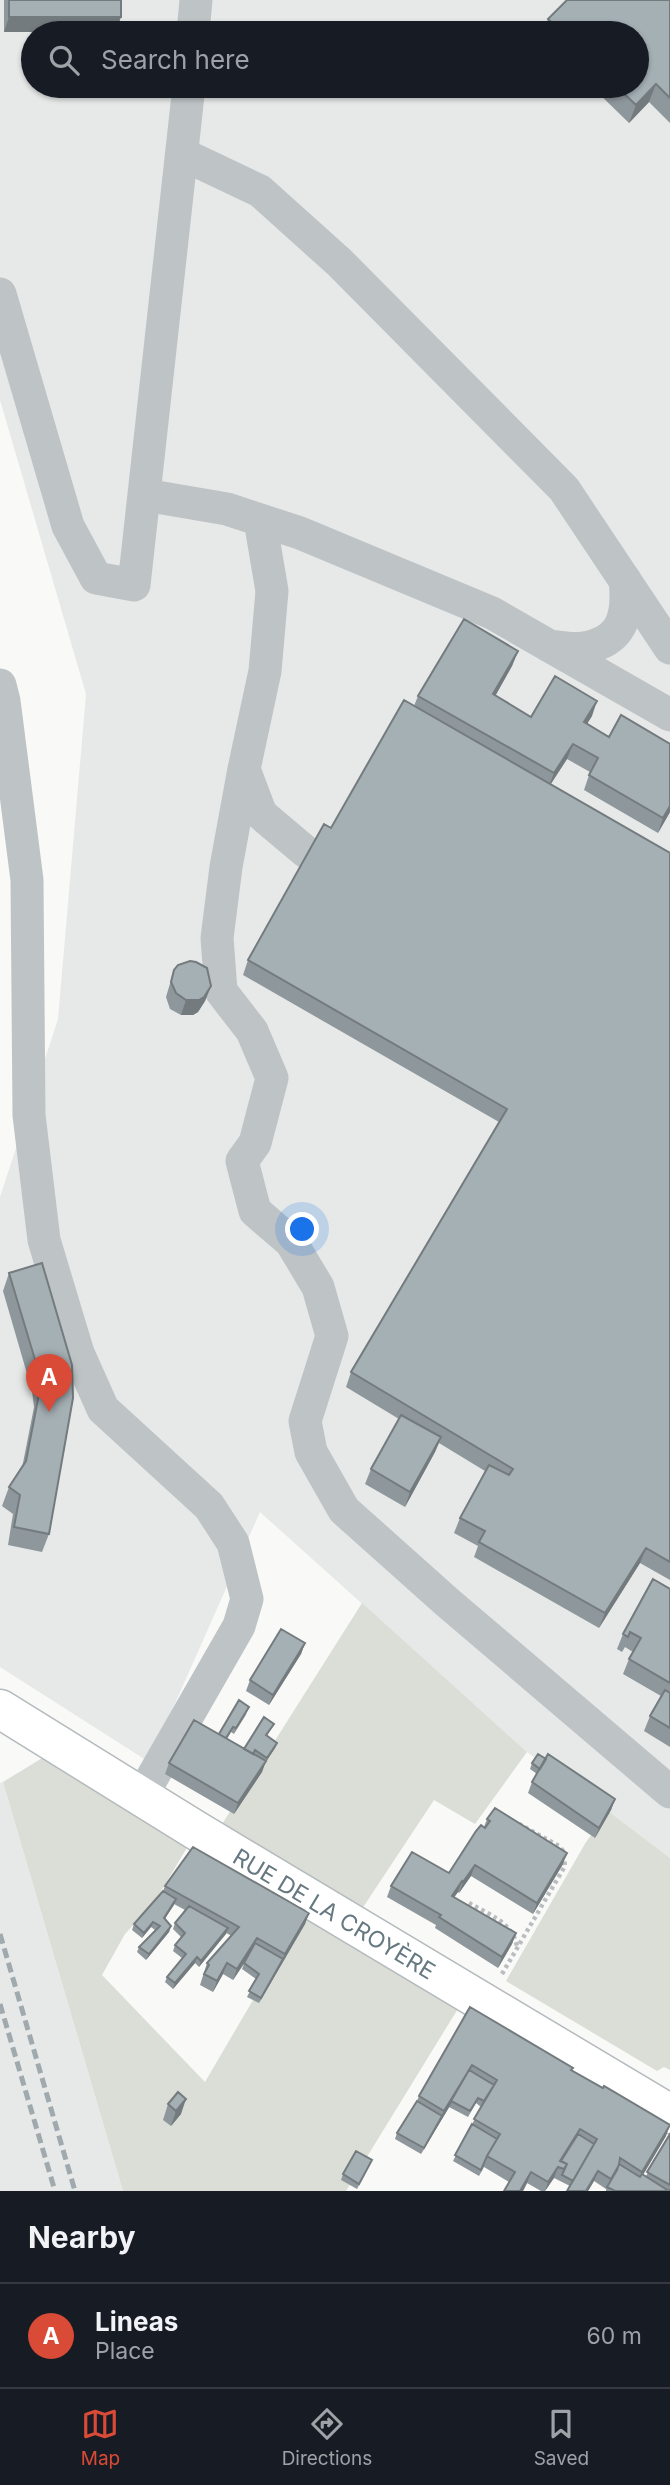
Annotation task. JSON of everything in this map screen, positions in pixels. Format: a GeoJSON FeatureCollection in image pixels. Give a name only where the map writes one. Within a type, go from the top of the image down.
{"type":"FeatureCollection","features":[{"type":"Feature","properties":{"kind":"main road","name":"RUE DE LA CROYÈRE"},"geometry":{"type":"LineString","coordinates":[[9,1715],[670,2114]]}},
{"type":"Feature","properties":{"kind":"lane"},"geometry":{"type":"LineString","coordinates":[[194,21],[196,0]]}},
{"type":"Feature","properties":{"kind":"lane"},"geometry":{"type":"LineString","coordinates":[[0,294],[68,526],[96,578],[134,585],[188,98]]}},
{"type":"Feature","properties":{"kind":"lane"},"geometry":{"type":"LineString","coordinates":[[182,154],[260,191],[339,262],[564,489],[670,648]]}},
{"type":"Feature","properties":{"kind":"lane"},"geometry":{"type":"LineString","coordinates":[[145,495],[227,509],[300,533],[492,613],[670,715]]}},
{"type":"Feature","properties":{"kind":"lane"},"geometry":{"type":"LineString","coordinates":[[260,520],[272,591],[265,671],[228,851],[217,938],[222,991],[252,1031],[272,1078],[255,1143],[242,1161],[255,1211],[291,1242],[312,1276],[318,1287],[332,1336],[305,1421],[311,1452],[344,1510],[447,1602],[670,1792]]}},
{"type":"Feature","properties":{"kind":"lane"},"geometry":{"type":"LineString","coordinates":[[549,646],[583,648],[610,638],[624,620],[628,601],[625,580]]}},
{"type":"Feature","properties":{"kind":"lane"},"geometry":{"type":"LineString","coordinates":[[0,685],[27,880],[29,1115],[44,1240],[78,1353],[103,1409],[209,1506],[233,1543],[247,1599],[239,1626],[141,1797]]}},
{"type":"Feature","properties":{"kind":"lane"},"geometry":{"type":"LineString","coordinates":[[244,769],[261,814],[306,852]]}},
{"type":"Feature","properties":{"kind":"path"},"geometry":{"type":"LineString","coordinates":[[484,2004],[565,1866],[565,1858],[559,1846],[519,1824]]}},
{"type":"Feature","properties":{"kind":"path"},"geometry":{"type":"LineString","coordinates":[[469,1903],[510,1928],[516,1937],[517,1948]]}},
{"type":"Feature","properties":{"kind":"shaded area"},"geometry":{"type":"Polygon","coordinates":[[[0,0],[670,0],[670,1858],[527,1752],[260,1512],[149,1762],[0,1667],[0,1197],[58,1019],[86,694],[0,400],[0,0]]]}},
{"type":"Feature","properties":{"kind":"shaded area"},"geometry":{"type":"Polygon","coordinates":[[[362,1603],[527,1752],[475,1824],[434,1800],[352,1924],[467,1994],[346,2191],[123,2191],[3,1782],[62,1746],[197,1831],[155,1901],[125,1934],[102,1975],[205,2082],[270,1971],[212,1840],[362,1603]]]}},
{"type":"Feature","properties":{"kind":"shaded area"},"geometry":{"type":"Polygon","coordinates":[[[3,1782],[123,2191],[0,2191],[0,1783],[3,1782]]]}},
{"type":"Feature","properties":{"kind":"shaded area"},"geometry":{"type":"Polygon","coordinates":[[[609,1812],[670,1858],[670,2070],[664,2067],[657,2071],[506,1981],[586,1842],[609,1812]]]}},
{"type":"Feature","properties":{"kind":"building"},"geometry":{"type":"Polygon","coordinates":[[[9,0],[121,0],[121,17],[9,17],[9,0]]]}},
{"type":"Feature","properties":{"kind":"building"},"geometry":{"type":"Polygon","coordinates":[[[567,0],[670,0],[670,98],[656,84],[649,91],[649,21],[548,19],[567,0]]]}},
{"type":"Feature","properties":{"kind":"building"},"geometry":{"type":"Polygon","coordinates":[[[629,98],[643,98],[636,105],[629,98]]]}},
{"type":"Feature","properties":{"kind":"building"},"geometry":{"type":"Polygon","coordinates":[[[464,619],[518,651],[493,694],[531,717],[555,676],[597,701],[584,722],[609,737],[621,715],[670,744],[670,806],[663,818],[589,775],[598,758],[573,744],[554,773],[418,696],[464,619]]]}},
{"type":"Feature","properties":{"kind":"building"},"geometry":{"type":"Polygon","coordinates":[[[404,700],[670,853],[670,1562],[646,1548],[605,1613],[479,1542],[485,1531],[460,1518],[489,1465],[509,1475],[513,1469],[351,1372],[507,1109],[248,960],[324,824],[331,828],[404,700]]]}},
{"type":"Feature","properties":{"kind":"building"},"geometry":{"type":"Polygon","coordinates":[[[190,961],[207,968],[211,986],[199,1000],[186,1000],[176,993],[171,982],[178,965],[190,961]]]}},
{"type":"Feature","properties":{"kind":"building"},"geometry":{"type":"Polygon","coordinates":[[[42,1263],[72,1365],[73,1398],[49,1534],[14,1527],[20,1495],[9,1487],[26,1461],[40,1389],[39,1373],[9,1273],[42,1263]]]}},
{"type":"Feature","properties":{"kind":"building"},"geometry":{"type":"Polygon","coordinates":[[[401,1415],[441,1437],[410,1492],[371,1469],[401,1415]]]}},
{"type":"Feature","properties":{"kind":"building"},"geometry":{"type":"Polygon","coordinates":[[[653,1579],[670,1589],[670,1683],[629,1659],[641,1638],[630,1632],[628,1637],[623,1634],[653,1579]]]}},
{"type":"Feature","properties":{"kind":"building"},"geometry":{"type":"Polygon","coordinates":[[[281,1629],[305,1643],[273,1695],[250,1680],[281,1629]]]}},
{"type":"Feature","properties":{"kind":"building"},"geometry":{"type":"Polygon","coordinates":[[[665,1690],[670,1693],[670,1728],[650,1716],[665,1690]]]}},
{"type":"Feature","properties":{"kind":"building"},"geometry":{"type":"Polygon","coordinates":[[[239,1700],[249,1707],[226,1738],[219,1734],[239,1700]]]}},
{"type":"Feature","properties":{"kind":"building"},"geometry":{"type":"Polygon","coordinates":[[[264,1717],[274,1724],[266,1735],[277,1743],[267,1758],[255,1750],[253,1754],[244,1749],[264,1717]]]}},
{"type":"Feature","properties":{"kind":"building"},"geometry":{"type":"Polygon","coordinates":[[[194,1720],[266,1761],[238,1803],[169,1763],[194,1720]]]}},
{"type":"Feature","properties":{"kind":"building"},"geometry":{"type":"Polygon","coordinates":[[[538,1754],[546,1759],[540,1769],[532,1763],[538,1754]]]}},
{"type":"Feature","properties":{"kind":"building"},"geometry":{"type":"Polygon","coordinates":[[[548,1754],[615,1799],[599,1828],[532,1782],[548,1754]]]}},
{"type":"Feature","properties":{"kind":"building"},"geometry":{"type":"Polygon","coordinates":[[[495,1808],[567,1853],[537,1903],[475,1865],[452,1896],[516,1933],[502,1957],[439,1917],[441,1915],[391,1886],[412,1852],[449,1873],[476,1831],[481,1825],[485,1828],[490,1821],[487,1819],[495,1808]]]}},
{"type":"Feature","properties":{"kind":"building"},"geometry":{"type":"Polygon","coordinates":[[[193,1847],[309,1913],[285,1954],[257,1938],[237,1969],[227,1963],[217,1981],[204,1974],[209,1965],[207,1963],[239,1927],[165,1886],[193,1847]]]}},
{"type":"Feature","properties":{"kind":"building"},"geometry":{"type":"Polygon","coordinates":[[[163,1891],[176,1899],[164,1918],[171,1926],[149,1954],[139,1947],[160,1926],[153,1922],[144,1933],[134,1924],[163,1891]]]}},
{"type":"Feature","properties":{"kind":"building"},"geometry":{"type":"Polygon","coordinates":[[[189,1906],[228,1928],[201,1961],[197,1957],[175,1983],[167,1977],[186,1954],[175,1945],[185,1933],[175,1923],[189,1906]]]}},
{"type":"Feature","properties":{"kind":"building"},"geometry":{"type":"Polygon","coordinates":[[[255,1943],[283,1959],[261,1998],[249,1991],[259,1974],[244,1963],[255,1943]]]}},
{"type":"Feature","properties":{"kind":"building"},"geometry":{"type":"Polygon","coordinates":[[[470,2007],[573,2068],[571,2070],[670,2125],[642,2172],[620,2158],[611,2179],[598,2171],[586,2191],[567,2191],[597,2139],[580,2129],[560,2161],[567,2164],[564,2169],[558,2167],[548,2182],[531,2172],[520,2191],[504,2191],[515,2172],[487,2156],[500,2134],[474,2119],[497,2080],[472,2065],[444,2111],[419,2096],[470,2007]]]}},
{"type":"Feature","properties":{"kind":"building"},"geometry":{"type":"Polygon","coordinates":[[[469,2070],[494,2085],[484,2101],[478,2098],[470,2111],[451,2101],[469,2070]]]}},
{"type":"Feature","properties":{"kind":"building"},"geometry":{"type":"Polygon","coordinates":[[[178,2092],[186,2099],[176,2111],[168,2104],[178,2092]]]}},
{"type":"Feature","properties":{"kind":"building"},"geometry":{"type":"Polygon","coordinates":[[[417,2101],[442,2116],[424,2148],[397,2133],[417,2101]]]}},
{"type":"Feature","properties":{"kind":"building"},"geometry":{"type":"Polygon","coordinates":[[[472,2124],[497,2139],[481,2170],[455,2155],[472,2124]]]}},
{"type":"Feature","properties":{"kind":"building"},"geometry":{"type":"Polygon","coordinates":[[[578,2134],[594,2144],[573,2181],[562,2175],[567,2164],[561,2161],[578,2134]]]}},
{"type":"Feature","properties":{"kind":"building"},"geometry":{"type":"Polygon","coordinates":[[[670,2134],[670,2185],[647,2172],[670,2134]]]}},
{"type":"Feature","properties":{"kind":"building"},"geometry":{"type":"Polygon","coordinates":[[[356,2151],[372,2160],[359,2184],[343,2174],[356,2151]]]}},
{"type":"Feature","properties":{"kind":"building"},"geometry":{"type":"Polygon","coordinates":[[[619,2164],[640,2177],[642,2174],[669,2191],[615,2191],[607,2187],[619,2164]]]}},
{"type":"Feature","properties":{"kind":"railway"},"geometry":{"type":"LineString","coordinates":[[0,1934],[75,2191]]}},
{"type":"Feature","properties":{"kind":"railway"},"geometry":{"type":"LineString","coordinates":[[0,2004],[55,2191]]}},
{"type":"Feature","properties":{"kind":"place","name":"Lineas"},"geometry":{"type":"Point","coordinates":[49,1412]}}]}
